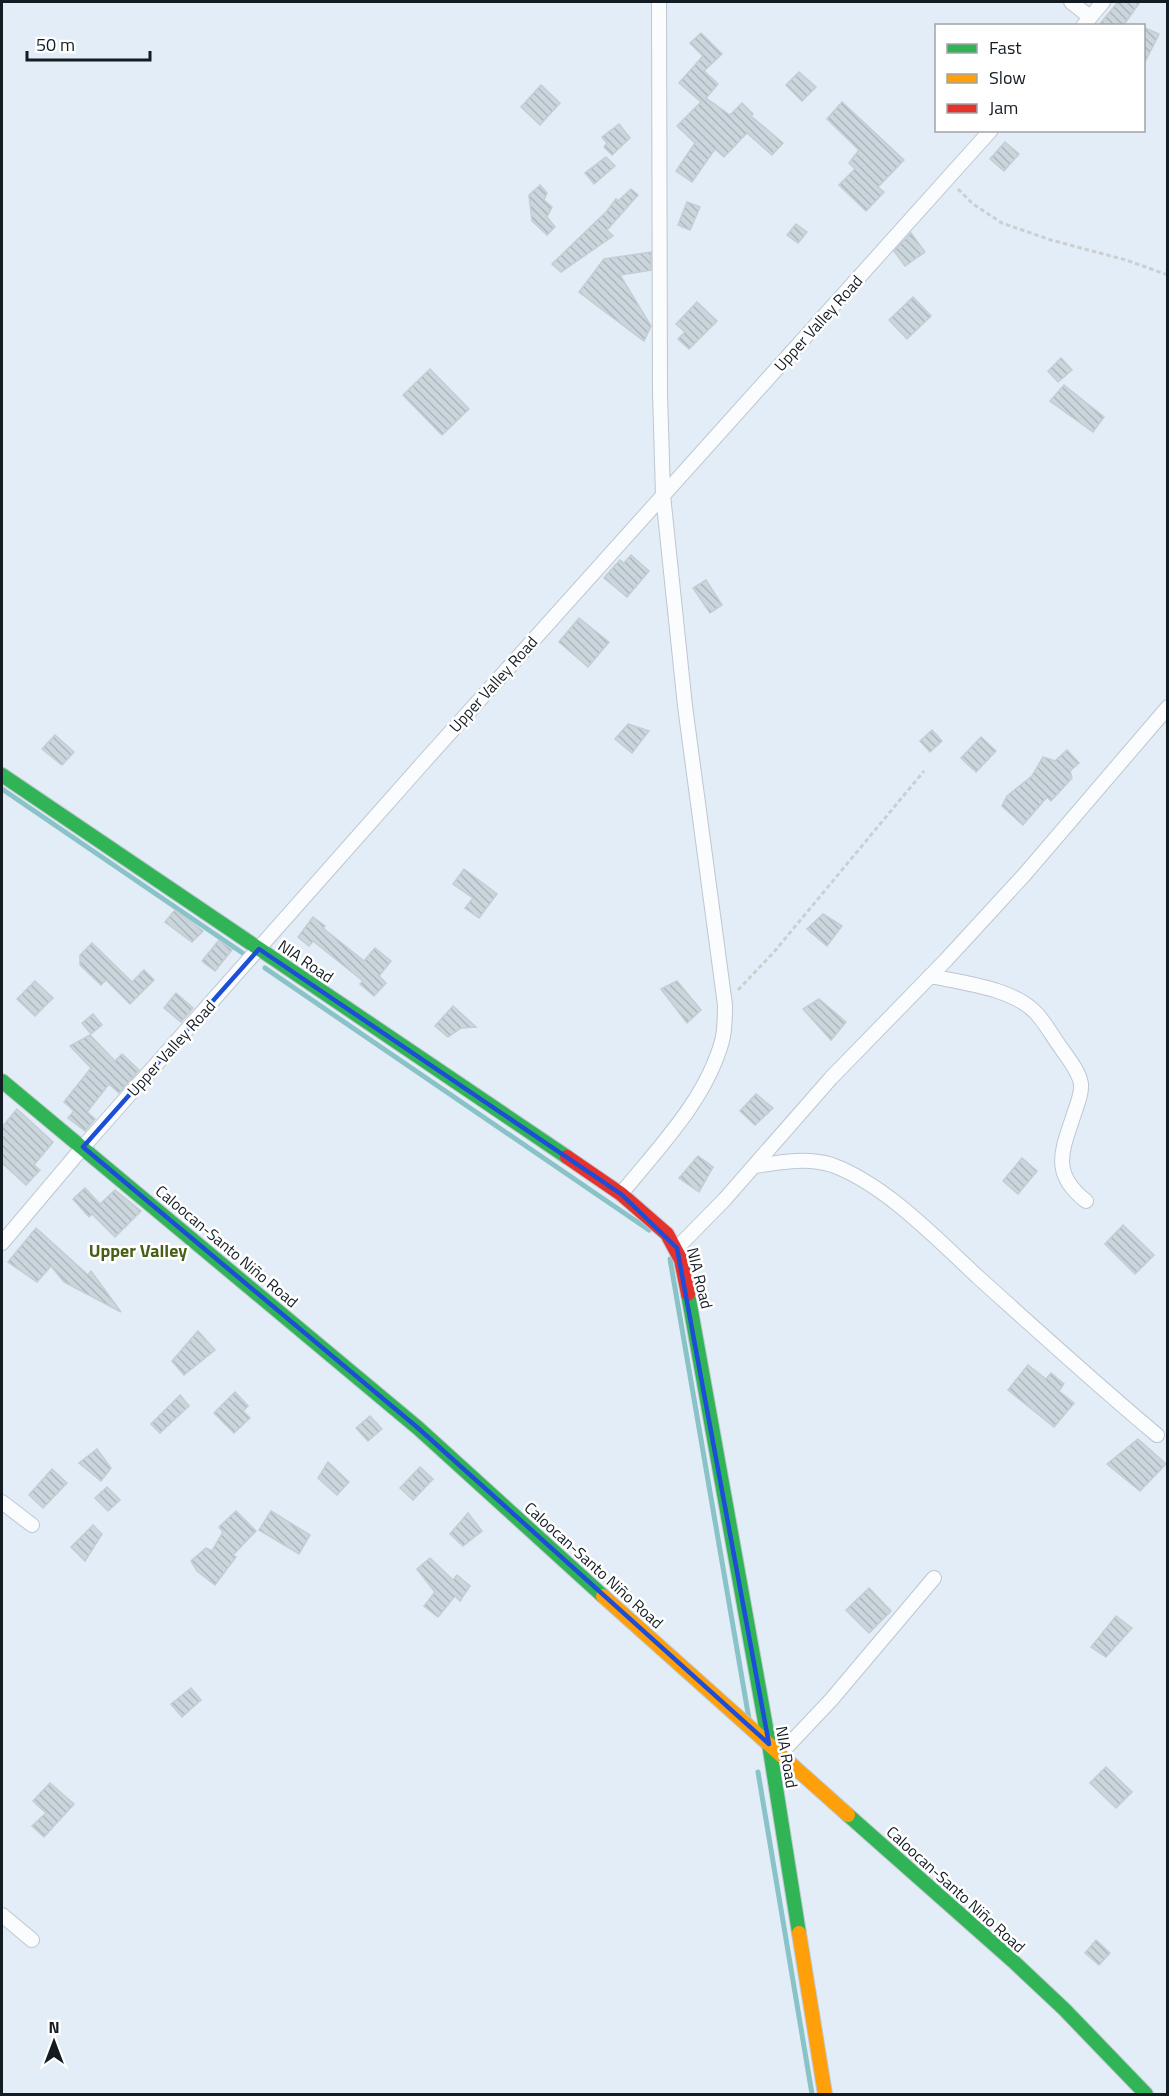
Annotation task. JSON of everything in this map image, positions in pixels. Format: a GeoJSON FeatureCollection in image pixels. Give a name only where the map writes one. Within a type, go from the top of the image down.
{"type":"FeatureCollection","features":[{"type":"Feature","properties":{"kind":"street"},"geometry":{"type":"LineString","coordinates":[[621,1194],[672,1132],[698,1094],[715,1061],[722,1040],[725,1005],[685,706],[663,495],[660,393],[659,2]]}},
{"type":"Feature","properties":{"kind":"street"},"geometry":{"type":"LineString","coordinates":[[1071,2],[1087,21],[1103,2]]}},
{"type":"Feature","properties":{"kind":"street","name":"Upper Valley Road"},"geometry":{"type":"LineString","coordinates":[[2,1243],[83,1147],[989,132]]}},
{"type":"Feature","properties":{"kind":"street"},"geometry":{"type":"LineString","coordinates":[[676,1248],[755,1166],[831,1078],[1025,874],[1167,707]]}},
{"type":"Feature","properties":{"kind":"street","name":"NIA Road"},"geometry":{"type":"LineString","coordinates":[[2,775],[621,1194],[667,1234],[676,1248],[688,1291],[769,1744],[825,2094]]}},
{"type":"Feature","properties":{"kind":"street"},"geometry":{"type":"LineString","coordinates":[[930,976],[1005,994],[1036,1012],[1044,1023],[1079,1076],[1080,1095],[1062,1151],[1067,1182],[1073,1191],[1086,1201]]}},
{"type":"Feature","properties":{"kind":"street","name":"Caloocan-Santo Niño Road"},"geometry":{"type":"LineString","coordinates":[[3,1086],[83,1147],[418,1428],[1013,1960],[1146,2094]]}},
{"type":"Feature","properties":{"kind":"street"},"geometry":{"type":"LineString","coordinates":[[755,1166],[807,1161],[830,1164],[856,1175],[929,1232],[1101,1388],[1157,1435]]}},
{"type":"Feature","properties":{"kind":"street"},"geometry":{"type":"LineString","coordinates":[[2,1502],[32,1525]]}},
{"type":"Feature","properties":{"kind":"street"},"geometry":{"type":"LineString","coordinates":[[780,1754],[831,1700],[934,1578]]}},
{"type":"Feature","properties":{"kind":"street"},"geometry":{"type":"LineString","coordinates":[[2,1915],[32,1940]]}},
{"type":"Feature","properties":{"kind":"path"},"geometry":{"type":"LineString","coordinates":[[948,179],[974,204],[1002,223],[1051,240],[1126,260],[1167,275]]}},
{"type":"Feature","properties":{"kind":"path"},"geometry":{"type":"LineString","coordinates":[[725,1005],[774,952],[924,771]]}},
{"type":"Feature","properties":{"kind":"highlighted area"},"geometry":{"type":"Polygon","coordinates":[[[259,949],[621,1194],[677,1248],[769,1744],[418,1428],[83,1147],[259,949]]]}},
{"type":"Feature","properties":{"kind":"building"},"geometry":{"type":"Polygon","coordinates":[[[1118,2],[1140,2],[1124,24],[1100,24],[1118,2]]]}},
{"type":"Feature","properties":{"kind":"building"},"geometry":{"type":"Polygon","coordinates":[[[1145,28],[1159,34],[1145,62],[1145,28]]]}},
{"type":"Feature","properties":{"kind":"building"},"geometry":{"type":"Polygon","coordinates":[[[701,33],[722,54],[704,71],[718,84],[706,98],[730,115],[742,103],[753,114],[751,116],[783,143],[772,155],[747,133],[724,157],[715,149],[692,182],[676,171],[695,143],[677,126],[701,102],[679,83],[703,56],[690,43],[701,33]]]}},
{"type":"Feature","properties":{"kind":"building"},"geometry":{"type":"Polygon","coordinates":[[[799,72],[816,87],[802,101],[786,85],[799,72]]]}},
{"type":"Feature","properties":{"kind":"building"},"geometry":{"type":"Polygon","coordinates":[[[541,85],[560,103],[540,125],[521,107],[541,85]]]}},
{"type":"Feature","properties":{"kind":"building"},"geometry":{"type":"Polygon","coordinates":[[[842,102],[904,160],[878,187],[884,192],[866,211],[839,185],[855,169],[849,163],[859,150],[827,119],[842,102]]]}},
{"type":"Feature","properties":{"kind":"building"},"geometry":{"type":"Polygon","coordinates":[[[619,124],[630,138],[612,155],[604,147],[607,143],[602,137],[619,124]]]}},
{"type":"Feature","properties":{"kind":"building"},"geometry":{"type":"Polygon","coordinates":[[[1005,142],[1019,154],[1004,171],[990,159],[1005,142]]]}},
{"type":"Feature","properties":{"kind":"building"},"geometry":{"type":"Polygon","coordinates":[[[606,157],[615,166],[594,184],[585,173],[606,157]]]}},
{"type":"Feature","properties":{"kind":"building"},"geometry":{"type":"Polygon","coordinates":[[[540,185],[547,193],[544,200],[552,207],[547,217],[555,227],[547,235],[532,221],[529,195],[540,185]]]}},
{"type":"Feature","properties":{"kind":"building"},"geometry":{"type":"Polygon","coordinates":[[[631,189],[638,195],[607,230],[613,236],[561,272],[552,264],[606,212],[616,199],[618,201],[631,189]]]}},
{"type":"Feature","properties":{"kind":"building"},"geometry":{"type":"Polygon","coordinates":[[[687,202],[700,207],[690,230],[678,225],[687,202]]]}},
{"type":"Feature","properties":{"kind":"building"},"geometry":{"type":"Polygon","coordinates":[[[796,224],[807,232],[798,243],[787,235],[796,224]]]}},
{"type":"Feature","properties":{"kind":"building"},"geometry":{"type":"Polygon","coordinates":[[[911,233],[925,252],[905,266],[894,251],[911,233]]]}},
{"type":"Feature","properties":{"kind":"building"},"geometry":{"type":"Polygon","coordinates":[[[651,252],[651,270],[620,275],[651,326],[644,341],[579,292],[604,259],[651,252]]]}},
{"type":"Feature","properties":{"kind":"building"},"geometry":{"type":"Polygon","coordinates":[[[913,297],[931,316],[907,339],[889,320],[913,297]]]}},
{"type":"Feature","properties":{"kind":"building"},"geometry":{"type":"Polygon","coordinates":[[[697,302],[717,321],[689,349],[678,339],[685,332],[676,324],[697,302]]]}},
{"type":"Feature","properties":{"kind":"building"},"geometry":{"type":"Polygon","coordinates":[[[1061,358],[1072,370],[1058,382],[1048,371],[1061,358]]]}},
{"type":"Feature","properties":{"kind":"building"},"geometry":{"type":"Polygon","coordinates":[[[430,369],[469,409],[442,435],[403,395],[430,369]]]}},
{"type":"Feature","properties":{"kind":"building"},"geometry":{"type":"Polygon","coordinates":[[[1064,385],[1104,417],[1093,432],[1050,401],[1064,385]]]}},
{"type":"Feature","properties":{"kind":"building"},"geometry":{"type":"Polygon","coordinates":[[[631,555],[649,571],[627,597],[604,578],[620,560],[624,563],[631,555]]]}},
{"type":"Feature","properties":{"kind":"building"},"geometry":{"type":"Polygon","coordinates":[[[706,580],[722,605],[710,613],[693,588],[706,580]]]}},
{"type":"Feature","properties":{"kind":"building"},"geometry":{"type":"Polygon","coordinates":[[[579,618],[609,642],[588,667],[559,642],[579,618]]]}},
{"type":"Feature","properties":{"kind":"building"},"geometry":{"type":"Polygon","coordinates":[[[628,724],[649,731],[632,753],[615,739],[628,724]]]}},
{"type":"Feature","properties":{"kind":"building"},"geometry":{"type":"Polygon","coordinates":[[[932,730],[942,741],[930,752],[920,741],[932,730]]]}},
{"type":"Feature","properties":{"kind":"building"},"geometry":{"type":"Polygon","coordinates":[[[55,735],[74,752],[62,765],[42,749],[55,735]]]}},
{"type":"Feature","properties":{"kind":"building"},"geometry":{"type":"Polygon","coordinates":[[[981,737],[996,751],[976,772],[961,758],[981,737]]]}},
{"type":"Feature","properties":{"kind":"building"},"geometry":{"type":"Polygon","coordinates":[[[1067,750],[1079,763],[1070,771],[1072,778],[1051,801],[1047,797],[1023,825],[1002,806],[1007,796],[1032,776],[1043,757],[1055,761],[1067,750]]]}},
{"type":"Feature","properties":{"kind":"building"},"geometry":{"type":"Polygon","coordinates":[[[464,869],[497,894],[479,918],[465,908],[473,898],[453,884],[464,869]]]}},
{"type":"Feature","properties":{"kind":"building"},"geometry":{"type":"Polygon","coordinates":[[[175,910],[203,931],[192,942],[165,922],[175,910]]]}},
{"type":"Feature","properties":{"kind":"building"},"geometry":{"type":"Polygon","coordinates":[[[823,914],[842,926],[827,946],[807,929],[823,914]]]}},
{"type":"Feature","properties":{"kind":"building"},"geometry":{"type":"Polygon","coordinates":[[[313,917],[364,961],[375,948],[391,961],[379,976],[386,983],[374,996],[360,984],[363,981],[313,941],[309,946],[298,937],[313,917]]]}},
{"type":"Feature","properties":{"kind":"building"},"geometry":{"type":"Polygon","coordinates":[[[219,940],[232,950],[215,971],[202,961],[219,940]]]}},
{"type":"Feature","properties":{"kind":"building"},"geometry":{"type":"Polygon","coordinates":[[[92,943],[132,982],[144,970],[154,980],[130,1004],[106,980],[101,985],[80,965],[80,955],[92,943]]]}},
{"type":"Feature","properties":{"kind":"building"},"geometry":{"type":"Polygon","coordinates":[[[35,981],[53,998],[35,1016],[17,999],[35,981]]]}},
{"type":"Feature","properties":{"kind":"building"},"geometry":{"type":"Polygon","coordinates":[[[677,981],[701,1010],[687,1023],[661,989],[677,981]]]}},
{"type":"Feature","properties":{"kind":"building"},"geometry":{"type":"Polygon","coordinates":[[[176,993],[193,1008],[181,1022],[164,1008],[176,993]]]}},
{"type":"Feature","properties":{"kind":"building"},"geometry":{"type":"Polygon","coordinates":[[[819,999],[846,1022],[831,1040],[803,1009],[819,999]]]}},
{"type":"Feature","properties":{"kind":"building"},"geometry":{"type":"Polygon","coordinates":[[[453,1006],[476,1027],[461,1028],[448,1037],[435,1026],[453,1006]]]}},
{"type":"Feature","properties":{"kind":"building"},"geometry":{"type":"Polygon","coordinates":[[[93,1014],[102,1025],[91,1034],[82,1023],[93,1014]]]}},
{"type":"Feature","properties":{"kind":"building"},"geometry":{"type":"Polygon","coordinates":[[[90,1035],[115,1061],[122,1054],[139,1070],[119,1093],[109,1084],[87,1112],[95,1119],[85,1131],[68,1118],[74,1111],[64,1102],[91,1068],[70,1046],[90,1035]]]}},
{"type":"Feature","properties":{"kind":"building"},"geometry":{"type":"Polygon","coordinates":[[[756,1094],[773,1108],[755,1125],[740,1111],[756,1094]]]}},
{"type":"Feature","properties":{"kind":"building"},"geometry":{"type":"Polygon","coordinates":[[[17,1109],[53,1142],[34,1165],[40,1170],[26,1185],[2,1163],[2,1127],[17,1109]]]}},
{"type":"Feature","properties":{"kind":"building"},"geometry":{"type":"Polygon","coordinates":[[[698,1156],[713,1167],[699,1192],[679,1178],[698,1156]]]}},
{"type":"Feature","properties":{"kind":"building"},"geometry":{"type":"Polygon","coordinates":[[[1022,1158],[1037,1171],[1018,1194],[1003,1181],[1022,1158]]]}},
{"type":"Feature","properties":{"kind":"building"},"geometry":{"type":"Polygon","coordinates":[[[85,1188],[100,1204],[115,1190],[141,1211],[115,1237],[92,1214],[89,1217],[73,1199],[85,1188]]]}},
{"type":"Feature","properties":{"kind":"building"},"geometry":{"type":"Polygon","coordinates":[[[1123,1225],[1154,1255],[1135,1274],[1105,1244],[1123,1225]]]}},
{"type":"Feature","properties":{"kind":"building"},"geometry":{"type":"Polygon","coordinates":[[[36,1228],[88,1275],[91,1271],[121,1312],[64,1282],[51,1266],[37,1282],[8,1262],[36,1228]]]}},
{"type":"Feature","properties":{"kind":"building"},"geometry":{"type":"Polygon","coordinates":[[[198,1331],[215,1350],[184,1375],[172,1361],[198,1331]]]}},
{"type":"Feature","properties":{"kind":"building"},"geometry":{"type":"Polygon","coordinates":[[[1028,1365],[1046,1379],[1051,1373],[1064,1384],[1059,1391],[1074,1403],[1054,1427],[1008,1390],[1028,1365]]]}},
{"type":"Feature","properties":{"kind":"building"},"geometry":{"type":"Polygon","coordinates":[[[235,1392],[248,1406],[243,1411],[250,1418],[234,1433],[214,1413],[235,1392]]]}},
{"type":"Feature","properties":{"kind":"building"},"geometry":{"type":"Polygon","coordinates":[[[180,1395],[189,1406],[160,1433],[151,1424],[180,1395]]]}},
{"type":"Feature","properties":{"kind":"building"},"geometry":{"type":"Polygon","coordinates":[[[370,1416],[382,1429],[368,1441],[356,1428],[370,1416]]]}},
{"type":"Feature","properties":{"kind":"building"},"geometry":{"type":"Polygon","coordinates":[[[1138,1439],[1166,1464],[1140,1491],[1107,1464],[1138,1439]]]}},
{"type":"Feature","properties":{"kind":"building"},"geometry":{"type":"Polygon","coordinates":[[[97,1449],[111,1468],[101,1481],[79,1463],[97,1449]]]}},
{"type":"Feature","properties":{"kind":"building"},"geometry":{"type":"Polygon","coordinates":[[[328,1462],[349,1482],[337,1495],[318,1478],[328,1462]]]}},
{"type":"Feature","properties":{"kind":"building"},"geometry":{"type":"Polygon","coordinates":[[[420,1467],[433,1479],[413,1500],[400,1488],[420,1467]]]}},
{"type":"Feature","properties":{"kind":"building"},"geometry":{"type":"Polygon","coordinates":[[[52,1469],[67,1483],[43,1508],[29,1495],[52,1469]]]}},
{"type":"Feature","properties":{"kind":"building"},"geometry":{"type":"Polygon","coordinates":[[[107,1487],[120,1500],[108,1511],[95,1498],[107,1487]]]}},
{"type":"Feature","properties":{"kind":"building"},"geometry":{"type":"Polygon","coordinates":[[[236,1511],[256,1531],[233,1555],[236,1557],[215,1585],[197,1571],[191,1561],[206,1548],[212,1551],[223,1532],[219,1527],[236,1511]]]}},
{"type":"Feature","properties":{"kind":"building"},"geometry":{"type":"Polygon","coordinates":[[[271,1511],[310,1535],[299,1554],[259,1530],[271,1511]]]}},
{"type":"Feature","properties":{"kind":"building"},"geometry":{"type":"Polygon","coordinates":[[[468,1513],[482,1531],[463,1546],[450,1534],[468,1513]]]}},
{"type":"Feature","properties":{"kind":"building"},"geometry":{"type":"Polygon","coordinates":[[[93,1525],[102,1534],[85,1561],[71,1547],[93,1525]]]}},
{"type":"Feature","properties":{"kind":"building"},"geometry":{"type":"Polygon","coordinates":[[[430,1558],[453,1580],[457,1575],[470,1586],[460,1601],[455,1596],[438,1617],[424,1606],[435,1592],[417,1569],[430,1558]]]}},
{"type":"Feature","properties":{"kind":"building"},"geometry":{"type":"Polygon","coordinates":[[[869,1588],[891,1611],[869,1633],[846,1610],[869,1588]]]}},
{"type":"Feature","properties":{"kind":"building"},"geometry":{"type":"Polygon","coordinates":[[[1116,1616],[1132,1628],[1106,1657],[1091,1647],[1116,1616]]]}},
{"type":"Feature","properties":{"kind":"building"},"geometry":{"type":"Polygon","coordinates":[[[191,1688],[201,1700],[182,1717],[171,1704],[191,1688]]]}},
{"type":"Feature","properties":{"kind":"building"},"geometry":{"type":"Polygon","coordinates":[[[1106,1767],[1132,1792],[1116,1808],[1090,1783],[1106,1767]]]}},
{"type":"Feature","properties":{"kind":"building"},"geometry":{"type":"Polygon","coordinates":[[[50,1783],[74,1804],[44,1837],[32,1826],[46,1813],[33,1801],[50,1783]]]}},
{"type":"Feature","properties":{"kind":"building"},"geometry":{"type":"Polygon","coordinates":[[[1096,1940],[1110,1953],[1099,1965],[1085,1953],[1096,1940]]]}},
{"type":"Feature","properties":{"kind":"waterway"},"geometry":{"type":"LineString","coordinates":[[2,789],[244,954]]}},
{"type":"Feature","properties":{"kind":"waterway"},"geometry":{"type":"LineString","coordinates":[[265,968],[649,1230]]}},
{"type":"Feature","properties":{"kind":"waterway"},"geometry":{"type":"LineString","coordinates":[[670,1259],[749,1719]]}},
{"type":"Feature","properties":{"kind":"waterway"},"geometry":{"type":"LineString","coordinates":[[758,1772],[812,2094]]}},
{"type":"Feature","properties":{"kind":"traffic: fast"},"geometry":{"type":"LineString","coordinates":[[2,775],[567,1157]]}},
{"type":"Feature","properties":{"kind":"traffic: fast"},"geometry":{"type":"LineString","coordinates":[[2,1081],[418,1428],[603,1596]]}},
{"type":"Feature","properties":{"kind":"traffic: fast"},"geometry":{"type":"LineString","coordinates":[[688,1294],[769,1744],[799,1933]]}},
{"type":"Feature","properties":{"kind":"traffic: fast"},"geometry":{"type":"LineString","coordinates":[[848,1815],[1013,1961],[1064,2009],[1146,2094]]}},
{"type":"Feature","properties":{"kind":"traffic: slow"},"geometry":{"type":"LineString","coordinates":[[603,1596],[848,1815]]}},
{"type":"Feature","properties":{"kind":"traffic: slow"},"geometry":{"type":"LineString","coordinates":[[799,1933],[825,2094]]}},
{"type":"Feature","properties":{"kind":"traffic: jam"},"geometry":{"type":"LineString","coordinates":[[567,1157],[621,1194],[667,1234],[681,1260],[688,1294]]}},
{"type":"Feature","properties":{"kind":"district","name":"Upper Valley"},"geometry":{"type":"Point","coordinates":[138,1251]}}]}
